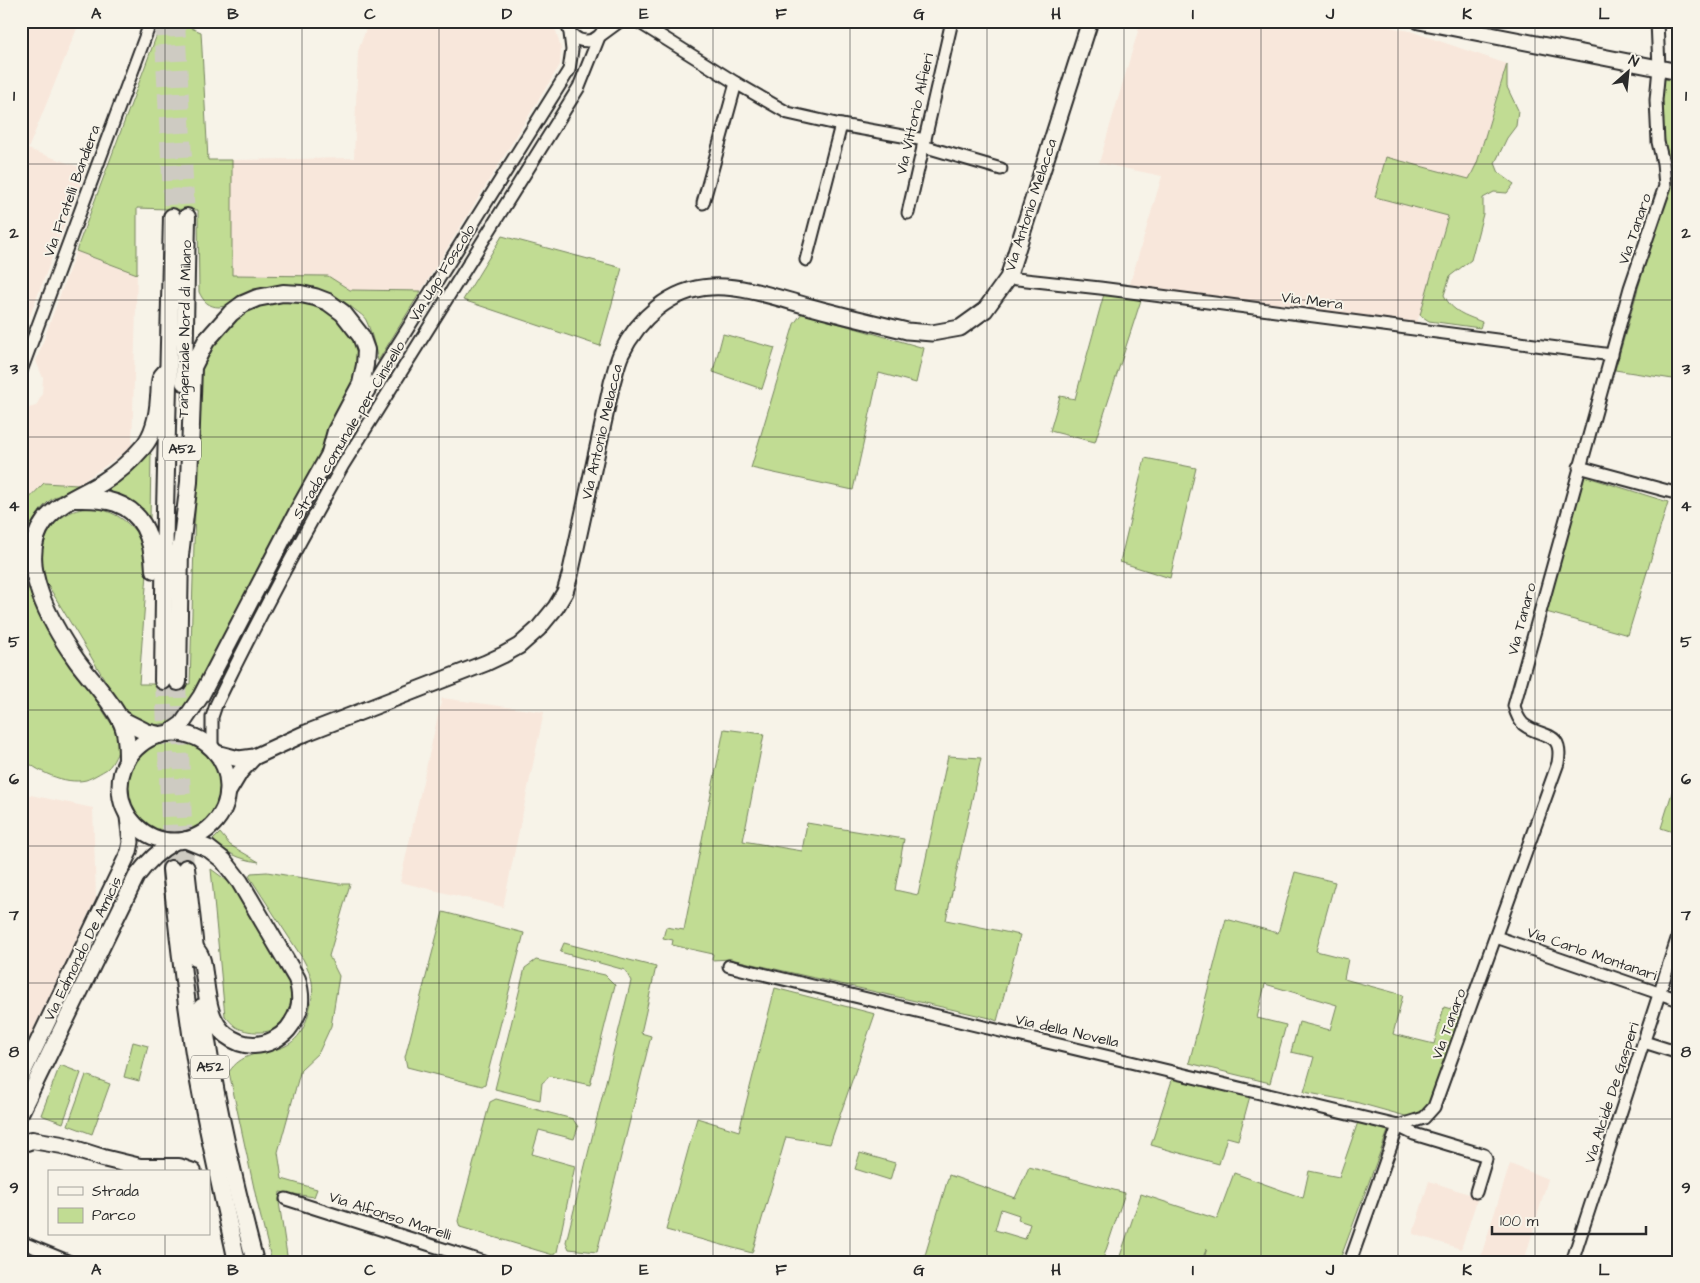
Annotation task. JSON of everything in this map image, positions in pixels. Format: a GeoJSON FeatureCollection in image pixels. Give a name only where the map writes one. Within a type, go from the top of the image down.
{"type":"FeatureCollection","features":[{"type":"Feature","properties":{"kind":"highway","name":"Tangenziale Nord di Milano"},"geometry":{"type":"LineString","coordinates":[[180,217],[180,556],[170,682],[163,617],[168,370],[180,217]]}},
{"type":"Feature","properties":{"kind":"highway"},"geometry":{"type":"LineString","coordinates":[[180,556],[189,482],[193,367],[206,342],[231,313],[243,304],[256,298],[283,293],[315,297],[328,302],[343,313],[361,336],[366,350],[366,365],[361,384],[336,430],[330,453]]}},
{"type":"Feature","properties":{"kind":"highway"},"geometry":{"type":"LineString","coordinates":[[127,760],[127,742],[120,719],[76,659],[50,615],[34,575],[33,554],[36,536],[44,522],[57,509],[127,466],[145,444],[153,429],[158,409],[161,378],[168,370]]}},
{"type":"Feature","properties":{"kind":"highway"},"geometry":{"type":"LineString","coordinates":[[73,499],[116,503],[130,511],[141,522],[153,549],[156,607],[163,617]]}},
{"type":"Feature","properties":{"kind":"highway"},"geometry":{"type":"LineString","coordinates":[[120,719],[146,732],[164,734]]}},
{"type":"Feature","properties":{"kind":"highway"},"geometry":{"type":"LineString","coordinates":[[181,841],[209,849],[223,860],[240,882],[297,979],[301,993],[300,1009],[294,1022],[274,1040],[259,1045],[246,1045],[233,1041],[214,1022],[207,998],[202,958],[195,948]]}},
{"type":"Feature","properties":{"kind":"highway","name":"A52"},"geometry":{"type":"LineString","coordinates":[[237,1262],[196,1066],[182,967],[179,869],[195,948],[209,1060],[237,1193],[255,1262]]}},
{"type":"Feature","properties":{"kind":"highway"},"geometry":{"type":"LineString","coordinates":[[21,1144],[32,1140],[62,1145],[140,1167],[179,1167],[187,1170]]}},
{"type":"Feature","properties":{"kind":"highway"},"geometry":{"type":"LineString","coordinates":[[210,1185],[229,1262]]}},
{"type":"Feature","properties":{"kind":"main road","name":"Via Antonio Melacca"},"geometry":{"type":"LineString","coordinates":[[214,750],[239,759],[254,757],[306,733],[486,663],[519,646],[538,629],[556,607],[570,575],[612,383],[620,355],[634,332],[648,315],[662,304],[677,296],[711,287],[746,290],[907,331],[932,333],[960,328],[985,310],[1008,278],[1090,21]]}},
{"type":"Feature","properties":{"kind":"main road"},"geometry":{"type":"LineString","coordinates":[[1419,21],[1679,72]]}},
{"type":"Feature","properties":{"kind":"main road","name":"Via Ugo Foscolo"},"geometry":{"type":"LineString","coordinates":[[164,734],[182,724],[201,696],[298,510],[330,453]]}},
{"type":"Feature","properties":{"kind":"main road"},"geometry":{"type":"LineString","coordinates":[[164,734],[191,736],[214,750],[226,772],[228,792],[224,810],[204,833],[181,841],[160,840],[142,831],[128,816],[124,809],[120,792],[121,775],[127,760],[140,744],[164,734]]}},
{"type":"Feature","properties":{"kind":"main road","name":"Via Antonio Melacca"},"geometry":{"type":"LineString","coordinates":[[228,792],[240,772],[254,757]]}},
{"type":"Feature","properties":{"kind":"main road","name":"Via Edmondo De Amicis"},"geometry":{"type":"LineString","coordinates":[[21,1077],[129,852],[131,842],[128,816]]}},
{"type":"Feature","properties":{"kind":"main road","name":"Via Edmondo De Amicis"},"geometry":{"type":"LineString","coordinates":[[21,1112],[136,877],[160,849],[181,841]]}},
{"type":"Feature","properties":{"kind":"street","name":"Via Fratelli Bandiera"},"geometry":{"type":"LineString","coordinates":[[21,371],[150,21]]}},
{"type":"Feature","properties":{"kind":"street"},"geometry":{"type":"LineString","coordinates":[[599,36],[604,29],[605,21]]}},
{"type":"Feature","properties":{"kind":"street"},"geometry":{"type":"LineString","coordinates":[[567,25],[576,38],[584,41],[592,40],[620,21]]}},
{"type":"Feature","properties":{"kind":"street"},"geometry":{"type":"LineString","coordinates":[[637,21],[736,83],[788,112],[924,143],[1001,169]]}},
{"type":"Feature","properties":{"kind":"street","name":"Via Vittorio Alfieri"},"geometry":{"type":"LineString","coordinates":[[908,213],[952,21]]}},
{"type":"Feature","properties":{"kind":"street","name":"Via Tanaro"},"geometry":{"type":"LineString","coordinates":[[1398,1126],[1424,1118],[1434,1107],[1536,827],[1560,754],[1559,745],[1553,738],[1523,724],[1517,717],[1514,706],[1630,288],[1665,186],[1663,163],[1658,142],[1656,100],[1659,68],[1658,21]]}},
{"type":"Feature","properties":{"kind":"street","name":"Via Ugo Foscolo"},"geometry":{"type":"LineString","coordinates":[[330,453],[569,70],[572,50],[567,25]]}},
{"type":"Feature","properties":{"kind":"street","name":"Strada comunale per Cinisello"},"geometry":{"type":"LineString","coordinates":[[214,750],[212,717],[216,705],[257,621],[347,458],[585,75],[599,36]]}},
{"type":"Feature","properties":{"kind":"street"},"geometry":{"type":"LineString","coordinates":[[703,203],[736,83]]}},
{"type":"Feature","properties":{"kind":"street"},"geometry":{"type":"LineString","coordinates":[[806,260],[841,125]]}},
{"type":"Feature","properties":{"kind":"street","name":"Via Mera"},"geometry":{"type":"LineString","coordinates":[[1008,278],[1100,288],[1612,355]]}},
{"type":"Feature","properties":{"kind":"street"},"geometry":{"type":"LineString","coordinates":[[1579,467],[1679,494]]}},
{"type":"Feature","properties":{"kind":"street","name":"Via Alcide De Gasperi"},"geometry":{"type":"LineString","coordinates":[[1572,1262],[1679,933]]}},
{"type":"Feature","properties":{"kind":"street","name":"Via Carlo Montanari"},"geometry":{"type":"LineString","coordinates":[[1496,937],[1679,1000]]}},
{"type":"Feature","properties":{"kind":"street","name":"Via della Novella"},"geometry":{"type":"LineString","coordinates":[[729,966],[1398,1126]]}},
{"type":"Feature","properties":{"kind":"street"},"geometry":{"type":"LineString","coordinates":[[1644,1042],[1679,1053]]}},
{"type":"Feature","properties":{"kind":"street"},"geometry":{"type":"LineString","coordinates":[[1350,1262],[1398,1126],[1414,1134],[1484,1155],[1486,1159],[1476,1192]]}},
{"type":"Feature","properties":{"kind":"street","name":"Via Alfonso Marelli"},"geometry":{"type":"LineString","coordinates":[[286,1199],[484,1262]]}},
{"type":"Feature","properties":{"kind":"street"},"geometry":{"type":"LineString","coordinates":[[21,1242],[70,1262]]}},
{"type":"Feature","properties":{"kind":"shaded area"},"geometry":{"type":"Polygon","coordinates":[[[25,21],[80,21],[28,149],[82,168],[84,174],[21,339],[21,23],[25,21]]]}},
{"type":"Feature","properties":{"kind":"shaded area"},"geometry":{"type":"Polygon","coordinates":[[[369,21],[546,21],[556,31],[561,49],[560,65],[421,291],[350,290],[328,276],[232,275],[232,160],[354,158],[358,51],[369,21]]]}},
{"type":"Feature","properties":{"kind":"shaded area"},"geometry":{"type":"Polygon","coordinates":[[[1141,21],[1359,21],[1410,31],[1507,64],[1477,163],[1469,179],[1386,157],[1375,197],[1448,216],[1420,315],[1416,322],[1129,287],[1162,176],[1099,163],[1141,21]]]}},
{"type":"Feature","properties":{"kind":"shaded area"},"geometry":{"type":"Polygon","coordinates":[[[76,251],[137,274],[132,447],[78,485],[44,483],[21,507],[21,410],[36,406],[42,394],[43,378],[36,361],[76,251]]]}},
{"type":"Feature","properties":{"kind":"shaded area"},"geometry":{"type":"Polygon","coordinates":[[[442,698],[544,712],[503,907],[400,882],[442,698]]]}},
{"type":"Feature","properties":{"kind":"shaded area"},"geometry":{"type":"Polygon","coordinates":[[[21,793],[93,808],[96,898],[21,1055],[21,793]]]}},
{"type":"Feature","properties":{"kind":"shaded area"},"geometry":{"type":"Polygon","coordinates":[[[1510,1164],[1548,1179],[1524,1262],[1479,1262],[1510,1164]]]}},
{"type":"Feature","properties":{"kind":"shaded area"},"geometry":{"type":"Polygon","coordinates":[[[1429,1181],[1478,1197],[1461,1249],[1413,1234],[1429,1181]]]}},
{"type":"Feature","properties":{"kind":"green space"},"geometry":{"type":"Polygon","coordinates":[[[162,21],[193,21],[191,28],[201,32],[208,160],[232,160],[232,275],[328,276],[350,290],[421,291],[378,361],[372,335],[365,319],[345,302],[322,291],[296,286],[270,286],[257,289],[223,306],[215,307],[207,303],[199,292],[198,210],[137,208],[137,274],[76,251],[162,21]]]}},
{"type":"Feature","properties":{"kind":"green space"},"geometry":{"type":"Polygon","coordinates":[[[1507,64],[1507,87],[1518,110],[1516,126],[1507,138],[1495,163],[1499,173],[1514,184],[1507,193],[1494,192],[1483,198],[1483,214],[1471,260],[1450,276],[1444,295],[1455,309],[1482,322],[1480,328],[1429,321],[1420,315],[1448,216],[1375,197],[1386,157],[1469,179],[1477,163],[1507,64]]]}},
{"type":"Feature","properties":{"kind":"green space"},"geometry":{"type":"Polygon","coordinates":[[[1663,79],[1679,81],[1679,380],[1615,370],[1650,246],[1672,178],[1662,126],[1663,79]]]}},
{"type":"Feature","properties":{"kind":"green space"},"geometry":{"type":"Polygon","coordinates":[[[502,236],[622,268],[600,346],[463,300],[502,236]]]}},
{"type":"Feature","properties":{"kind":"green space"},"geometry":{"type":"Polygon","coordinates":[[[1104,294],[1141,300],[1095,442],[1050,431],[1060,396],[1075,399],[1104,294]]]}},
{"type":"Feature","properties":{"kind":"green space"},"geometry":{"type":"Polygon","coordinates":[[[294,300],[327,310],[345,325],[359,352],[360,362],[356,378],[349,398],[214,660],[183,712],[169,723],[148,726],[126,715],[46,582],[42,561],[43,548],[48,534],[56,523],[65,515],[77,510],[89,508],[102,510],[114,514],[129,524],[144,543],[147,559],[139,684],[190,684],[199,370],[207,351],[217,335],[235,318],[258,307],[294,300]]]}},
{"type":"Feature","properties":{"kind":"green space"},"geometry":{"type":"Polygon","coordinates":[[[802,313],[924,348],[916,383],[879,373],[853,490],[751,468],[794,324],[802,313]]]}},
{"type":"Feature","properties":{"kind":"green space"},"geometry":{"type":"Polygon","coordinates":[[[723,334],[775,348],[762,389],[713,372],[723,334]]]}},
{"type":"Feature","properties":{"kind":"green space"},"geometry":{"type":"Polygon","coordinates":[[[147,451],[151,454],[150,520],[147,522],[99,493],[142,460],[147,451]]]}},
{"type":"Feature","properties":{"kind":"green space"},"geometry":{"type":"Polygon","coordinates":[[[1145,458],[1196,468],[1170,578],[1120,562],[1145,458]]]}},
{"type":"Feature","properties":{"kind":"green space"},"geometry":{"type":"Polygon","coordinates":[[[1584,476],[1668,502],[1628,635],[1546,612],[1584,476]]]}},
{"type":"Feature","properties":{"kind":"green space"},"geometry":{"type":"Polygon","coordinates":[[[44,483],[78,485],[55,497],[38,513],[30,528],[21,558],[21,507],[44,483]]]}},
{"type":"Feature","properties":{"kind":"green space"},"geometry":{"type":"Polygon","coordinates":[[[21,562],[34,604],[116,731],[121,745],[107,769],[86,780],[60,779],[51,776],[21,757],[21,562]]]}},
{"type":"Feature","properties":{"kind":"green space"},"geometry":{"type":"Polygon","coordinates":[[[724,729],[764,734],[743,841],[802,851],[807,823],[904,839],[895,890],[918,895],[948,756],[981,758],[946,920],[1020,935],[997,1021],[731,959],[712,960],[713,954],[672,945],[673,940],[663,938],[666,927],[684,930],[724,729]]]}},
{"type":"Feature","properties":{"kind":"green space"},"geometry":{"type":"Polygon","coordinates":[[[174,738],[193,742],[209,752],[219,768],[223,787],[219,806],[209,822],[193,832],[174,836],[155,832],[139,822],[129,806],[125,787],[129,768],[139,752],[155,742],[174,738]]]}},
{"type":"Feature","properties":{"kind":"green space"},"geometry":{"type":"Polygon","coordinates":[[[1679,770],[1679,834],[1661,828],[1679,770]]]}},
{"type":"Feature","properties":{"kind":"green space"},"geometry":{"type":"Polygon","coordinates":[[[220,833],[230,845],[259,862],[234,855],[212,841],[220,833]]]}},
{"type":"Feature","properties":{"kind":"green space"},"geometry":{"type":"Polygon","coordinates":[[[211,869],[230,883],[295,991],[289,1017],[285,1023],[272,1030],[257,1032],[242,1030],[225,1016],[211,869]]]}},
{"type":"Feature","properties":{"kind":"green space"},"geometry":{"type":"Polygon","coordinates":[[[267,872],[339,884],[350,884],[329,956],[339,976],[331,1026],[319,1052],[301,1069],[278,1152],[282,1179],[317,1189],[314,1197],[280,1192],[279,1202],[288,1262],[272,1262],[229,1072],[239,1061],[285,1046],[295,1039],[304,1027],[312,1000],[313,988],[311,977],[303,959],[249,876],[251,873],[267,872]]]}},
{"type":"Feature","properties":{"kind":"green space"},"geometry":{"type":"Polygon","coordinates":[[[1295,872],[1335,882],[1316,951],[1348,959],[1344,979],[1403,995],[1393,1034],[1434,1044],[1444,1007],[1462,1012],[1429,1104],[1424,1110],[1409,1117],[1355,1102],[1304,1092],[1314,1057],[1291,1052],[1299,1022],[1330,1030],[1337,1005],[1265,984],[1257,1018],[1286,1025],[1270,1083],[1189,1063],[1226,919],[1278,933],[1295,872]]]}},
{"type":"Feature","properties":{"kind":"green space"},"geometry":{"type":"Polygon","coordinates":[[[443,912],[524,933],[485,1084],[482,1086],[407,1067],[405,1057],[443,912]]]}},
{"type":"Feature","properties":{"kind":"green space"},"geometry":{"type":"Polygon","coordinates":[[[564,943],[656,967],[641,1033],[651,1036],[597,1252],[569,1249],[566,1242],[631,981],[625,970],[560,952],[564,943]]]}},
{"type":"Feature","properties":{"kind":"green space"},"geometry":{"type":"Polygon","coordinates":[[[536,960],[605,975],[615,985],[590,1085],[550,1076],[542,1083],[540,1100],[495,1089],[525,968],[536,960]]]}},
{"type":"Feature","properties":{"kind":"green space"},"geometry":{"type":"Polygon","coordinates":[[[775,988],[875,1014],[830,1144],[786,1137],[752,1253],[666,1230],[697,1118],[739,1131],[775,988]]]}},
{"type":"Feature","properties":{"kind":"green space"},"geometry":{"type":"Polygon","coordinates":[[[133,1042],[148,1046],[139,1081],[124,1077],[133,1042]]]}},
{"type":"Feature","properties":{"kind":"green space"},"geometry":{"type":"Polygon","coordinates":[[[60,1065],[81,1073],[63,1123],[41,1115],[60,1065]]]}},
{"type":"Feature","properties":{"kind":"green space"},"geometry":{"type":"Polygon","coordinates":[[[86,1075],[110,1084],[92,1134],[68,1125],[86,1075]]]}},
{"type":"Feature","properties":{"kind":"green space"},"geometry":{"type":"Polygon","coordinates":[[[1173,1077],[1250,1096],[1238,1140],[1227,1137],[1219,1164],[1151,1145],[1173,1077]]]}},
{"type":"Feature","properties":{"kind":"green space"},"geometry":{"type":"Polygon","coordinates":[[[496,1099],[573,1119],[578,1127],[574,1139],[539,1130],[532,1154],[575,1166],[557,1252],[553,1255],[460,1227],[458,1221],[490,1102],[496,1099]]]}},
{"type":"Feature","properties":{"kind":"green space"},"geometry":{"type":"Polygon","coordinates":[[[1358,1122],[1388,1131],[1339,1262],[1203,1262],[1207,1248],[1201,1262],[1118,1262],[1141,1194],[1217,1219],[1234,1173],[1303,1198],[1309,1171],[1339,1177],[1358,1122]]]}},
{"type":"Feature","properties":{"kind":"green space"},"geometry":{"type":"Polygon","coordinates":[[[860,1153],[895,1163],[890,1180],[855,1169],[860,1153]]]}},
{"type":"Feature","properties":{"kind":"green space"},"geometry":{"type":"Polygon","coordinates":[[[1029,1167],[1125,1193],[1102,1262],[981,1262],[981,1260],[973,1257],[971,1262],[923,1262],[949,1175],[1015,1198],[1029,1167]],[[1001,1209],[995,1230],[1025,1239],[1030,1224],[1018,1220],[1019,1215],[1001,1209]]]}},
{"type":"Feature","properties":{"kind":"tunnel"},"geometry":{"type":"LineString","coordinates":[[162,21],[172,217]]}},
{"type":"Feature","properties":{"kind":"tunnel"},"geometry":{"type":"LineString","coordinates":[[177,21],[187,217]]}},
{"type":"Feature","properties":{"kind":"tunnel"},"geometry":{"type":"LineString","coordinates":[[163,681],[171,869]]}},
{"type":"Feature","properties":{"kind":"tunnel"},"geometry":{"type":"LineString","coordinates":[[178,682],[186,868]]}}]}
